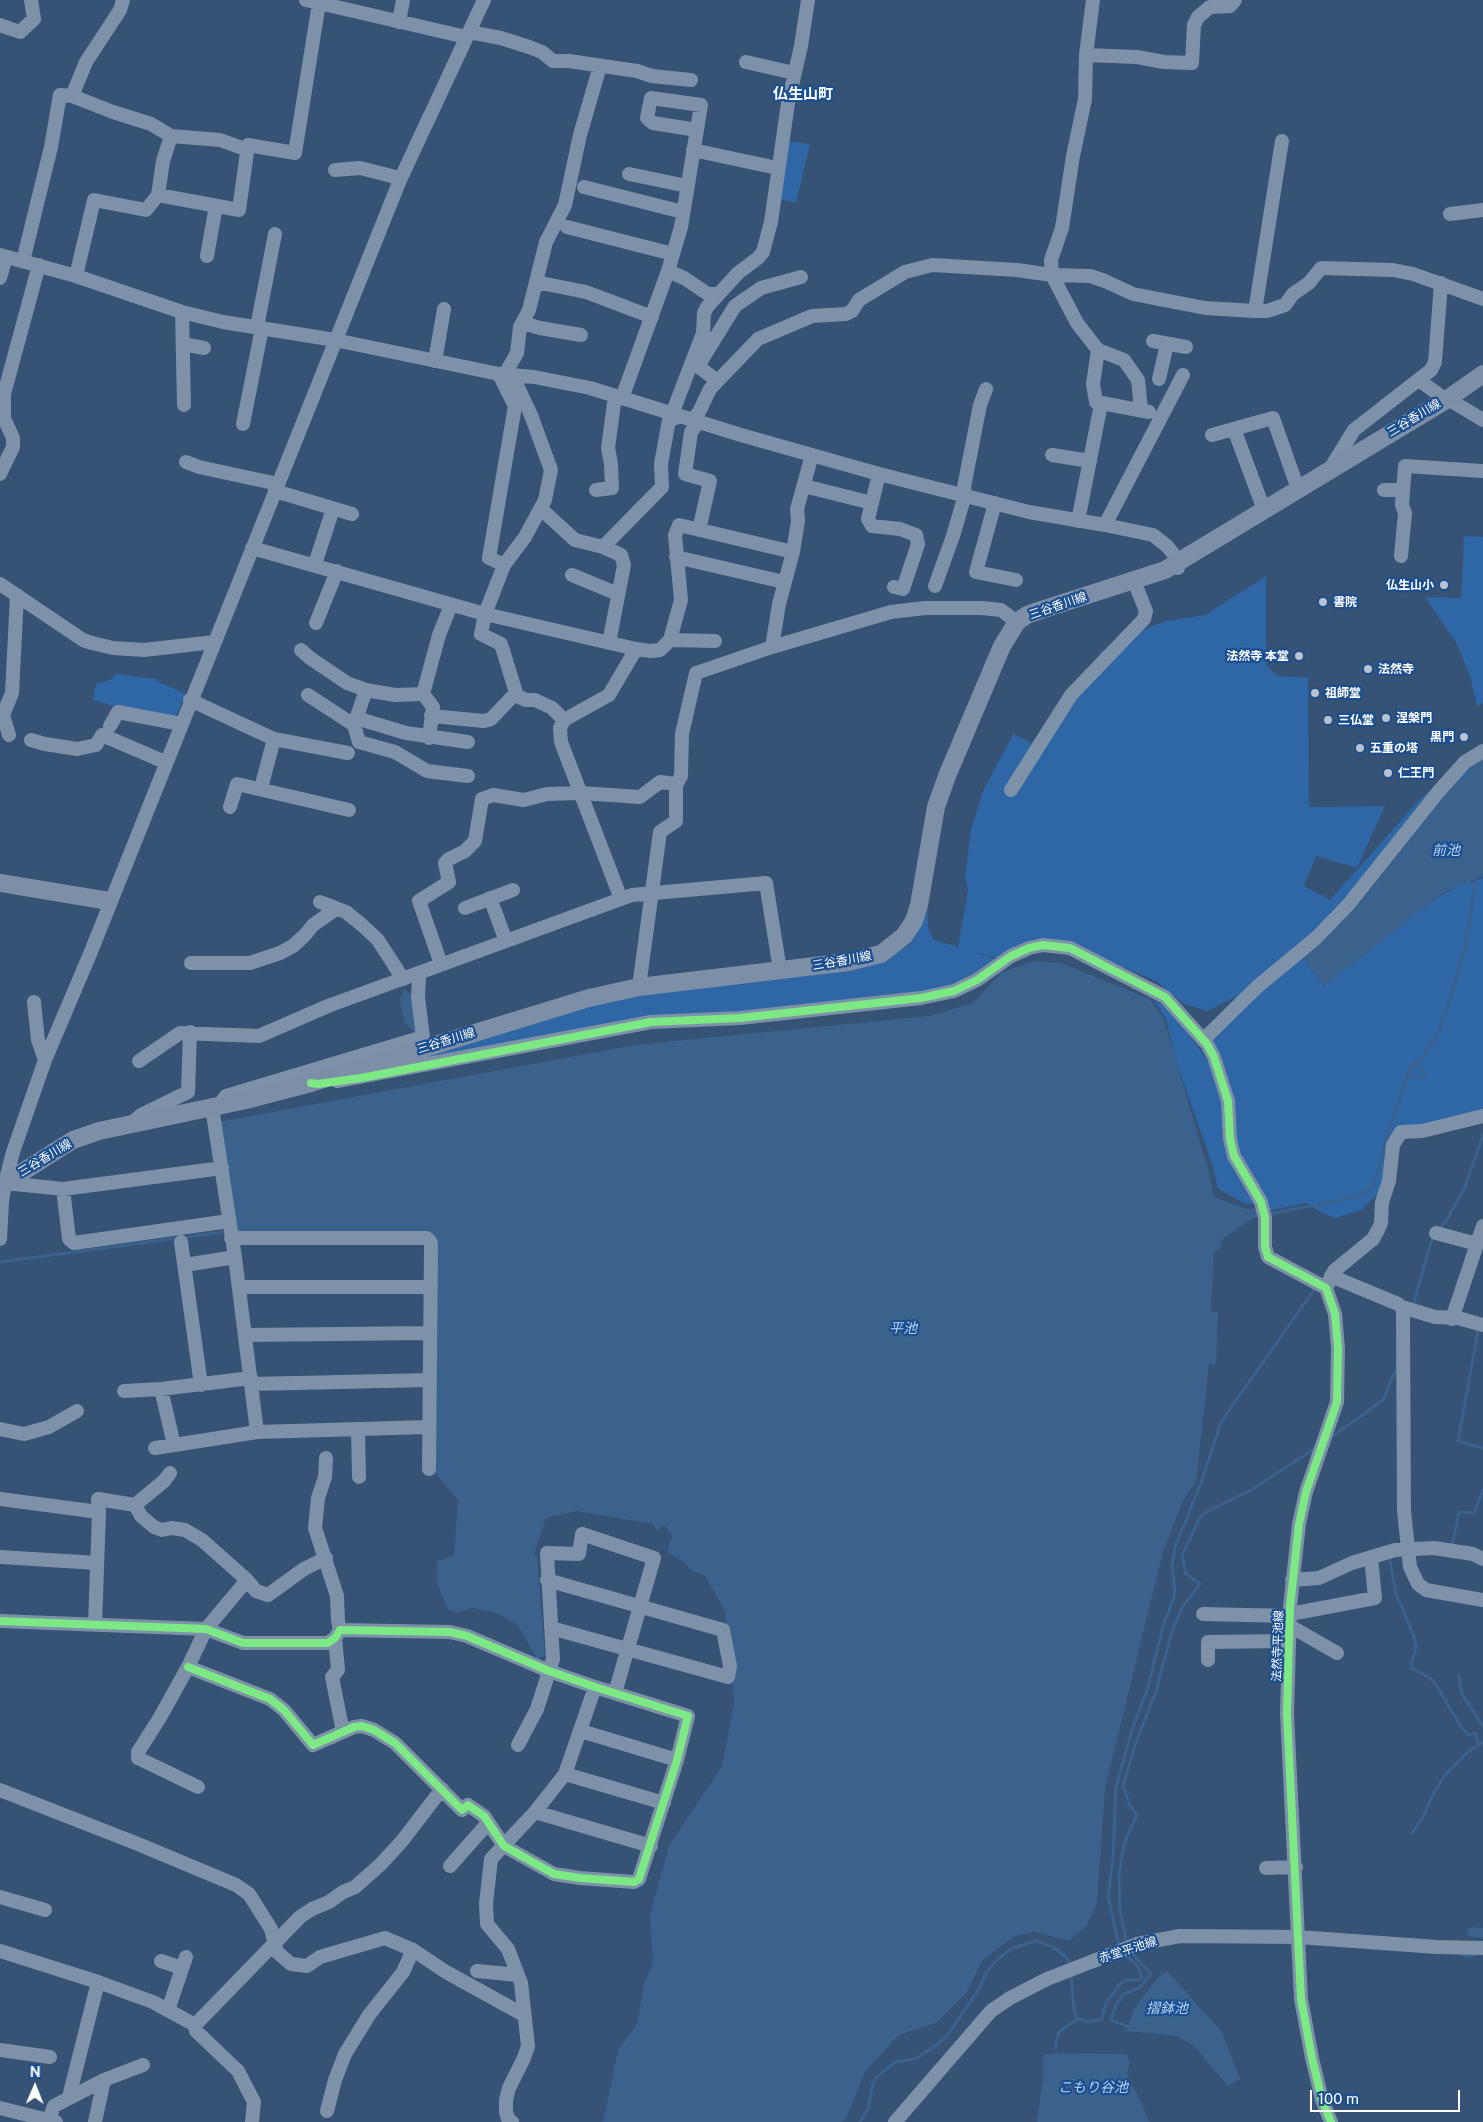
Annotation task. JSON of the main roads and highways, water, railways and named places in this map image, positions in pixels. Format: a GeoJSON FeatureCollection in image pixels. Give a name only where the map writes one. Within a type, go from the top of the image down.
{"type":"FeatureCollection","features":[{"type":"Feature","properties":{"kind":"main road","name":"三谷香川線"},"geometry":{"type":"LineString","coordinates":[[2,1183],[72,1140],[99,1131],[311,1083],[589,998],[638,987],[866,959],[881,954],[904,936],[914,921],[919,905],[934,813],[946,776],[1002,646],[1017,622],[1027,615],[1038,611],[1134,581],[1179,564],[1264,510],[1446,400],[1483,374]]}},
{"type":"Feature","properties":{"kind":"main road"},"geometry":{"type":"LineString","coordinates":[[0,883],[109,901]]}},
{"type":"Feature","properties":{"kind":"water","name":"前池"},"geometry":{"type":"Polygon","coordinates":[[[1483,754],[1483,876],[1444,892],[1324,986],[1303,957],[1351,909],[1438,804],[1449,787],[1466,776],[1471,759],[1483,754]]]}},
{"type":"Feature","properties":{"kind":"water","name":"平池"},"geometry":{"type":"Polygon","coordinates":[[[1033,961],[1061,963],[1150,999],[1163,1017],[1208,1168],[1214,1197],[1247,1209],[1259,1209],[1259,1217],[1253,1218],[1221,1240],[1221,1248],[1214,1252],[1211,1311],[1218,1312],[1216,1364],[1209,1364],[1196,1481],[1183,1501],[1163,1552],[1105,1789],[1097,1904],[1086,1926],[1069,1941],[1035,1932],[1014,1936],[982,1961],[967,1992],[936,2023],[899,2035],[865,2072],[843,2122],[603,2122],[618,2050],[637,2024],[644,1985],[653,1963],[650,1915],[669,1846],[722,1766],[734,1703],[725,1611],[705,1576],[691,1570],[684,1562],[667,1552],[672,1535],[664,1525],[656,1531],[653,1524],[577,1511],[546,1518],[534,1554],[537,1556],[545,1656],[537,1659],[518,1625],[497,1613],[473,1608],[457,1613],[448,1609],[437,1584],[437,1561],[454,1556],[458,1500],[432,1469],[434,1235],[234,1233],[218,1122],[635,1045],[929,1016],[973,1003],[1002,972],[1033,961]]]}},
{"type":"Feature","properties":{"kind":"water"},"geometry":{"type":"Polygon","coordinates":[[[404,989],[412,995],[419,1028],[415,1032],[405,1024],[400,1000],[404,989]]]}},
{"type":"Feature","properties":{"kind":"water","name":"摺鉢池"},"geometry":{"type":"Polygon","coordinates":[[[1167,1971],[1222,2032],[1240,2079],[1228,2086],[1193,2045],[1176,2036],[1126,2031],[1134,2009],[1159,1976],[1167,1971]]]}},
{"type":"Feature","properties":{"kind":"water","name":"こもり谷池"},"geometry":{"type":"Polygon","coordinates":[[[1055,2053],[1126,2054],[1130,2062],[1127,2074],[1149,2122],[1037,2122],[1043,2077],[1043,2055],[1055,2053]]]}},
{"type":"Feature","properties":{"kind":"waterway"},"geometry":{"type":"LineString","coordinates":[[1269,1214],[1357,1197],[1369,1190],[1375,1182],[1389,1130],[1410,1068],[1424,1057],[1439,1032],[1465,949],[1476,880]]}},
{"type":"Feature","properties":{"kind":"waterway"},"geometry":{"type":"LineString","coordinates":[[1410,1070],[1411,1075],[1417,1079],[1423,1077],[1425,1073],[1421,1067],[1411,1068]]}},
{"type":"Feature","properties":{"kind":"waterway"},"geometry":{"type":"LineString","coordinates":[[1439,1229],[1446,1221],[1464,1189],[1483,1135]]}},
{"type":"Feature","properties":{"kind":"waterway"},"geometry":{"type":"LineString","coordinates":[[0,1262],[224,1232]]}},
{"type":"Feature","properties":{"kind":"waterway"},"geometry":{"type":"LineString","coordinates":[[1413,1306],[1433,1235]]}},
{"type":"Feature","properties":{"kind":"waterway"},"geometry":{"type":"LineString","coordinates":[[1119,1946],[1108,1896],[1113,1858],[1116,1787],[1132,1730],[1147,1690],[1163,1626],[1175,1594],[1172,1566],[1175,1547],[1201,1483],[1221,1422],[1316,1287]]}},
{"type":"Feature","properties":{"kind":"waterway"},"geometry":{"type":"LineString","coordinates":[[1475,1329],[1478,1331],[1458,1441],[1483,1448]]}},
{"type":"Feature","properties":{"kind":"waterway"},"geometry":{"type":"LineString","coordinates":[[1329,1439],[1383,1400],[1398,1364]]}},
{"type":"Feature","properties":{"kind":"waterway"},"geometry":{"type":"LineString","coordinates":[[1127,1944],[1120,1910],[1119,1875],[1124,1844],[1137,1815],[1130,1806],[1123,1786],[1135,1745],[1156,1691],[1172,1631],[1183,1606],[1200,1584],[1186,1574],[1182,1555],[1200,1518],[1206,1512],[1251,1490],[1316,1448]]}},
{"type":"Feature","properties":{"kind":"waterway"},"geometry":{"type":"LineString","coordinates":[[1452,1546],[1459,1512],[1474,1513],[1483,1490]]}},
{"type":"Feature","properties":{"kind":"waterway"},"geometry":{"type":"LineString","coordinates":[[1389,1555],[1396,1594],[1415,1639],[1416,1648],[1411,1665],[1412,1668],[1430,1678],[1437,1686],[1461,1727],[1468,1735],[1476,1733],[1478,1745]]}},
{"type":"Feature","properties":{"kind":"waterway"},"geometry":{"type":"LineString","coordinates":[[1459,1676],[1462,1694],[1483,1726]]}},
{"type":"Feature","properties":{"kind":"waterway"},"geometry":{"type":"LineString","coordinates":[[1412,1833],[1423,1817],[1434,1792],[1446,1774],[1468,1752],[1483,1742]]}},
{"type":"Feature","properties":{"kind":"waterway"},"geometry":{"type":"LineString","coordinates":[[1472,1932],[1483,1933]]}},
{"type":"Feature","properties":{"kind":"waterway"},"geometry":{"type":"LineString","coordinates":[[860,2122],[868,2109],[873,2083],[877,2077],[895,2062],[915,2059],[947,2036],[979,1989],[987,1971],[999,1958],[1013,1948],[1036,1941],[1053,1947],[1067,1958],[1070,1965]]}},
{"type":"Feature","properties":{"kind":"waterway"},"geometry":{"type":"LineString","coordinates":[[1130,2027],[1111,2020],[1116,2005],[1124,1994],[1139,1988],[1151,1974],[1131,1952]]}},
{"type":"Feature","properties":{"kind":"waterway"},"geometry":{"type":"LineString","coordinates":[[1460,1953],[1466,1957],[1477,1954]]}},
{"type":"Feature","properties":{"kind":"waterway"},"geometry":{"type":"LineString","coordinates":[[1071,1974],[1074,2010],[1077,2018],[1088,2022],[1102,2019],[1106,2003],[1121,1983],[1126,1980],[1139,1980],[1142,1977],[1138,1966],[1124,1954]]}},
{"type":"Feature","properties":{"kind":"waterway"},"geometry":{"type":"LineString","coordinates":[[1056,2049],[1056,2041],[1060,2031],[1078,2019]]}},
{"type":"Feature","properties":{"kind":"place","name":"仏生山小"},"geometry":{"type":"Point","coordinates":[1444,585]}},
{"type":"Feature","properties":{"kind":"place","name":"書院"},"geometry":{"type":"Point","coordinates":[1323,602]}},
{"type":"Feature","properties":{"kind":"place","name":"法然寺 本堂"},"geometry":{"type":"Point","coordinates":[1299,656]}},
{"type":"Feature","properties":{"kind":"place","name":"法然寺"},"geometry":{"type":"Point","coordinates":[1368,669]}},
{"type":"Feature","properties":{"kind":"place","name":"祖師堂"},"geometry":{"type":"Point","coordinates":[1315,693]}},
{"type":"Feature","properties":{"kind":"place","name":"涅槃門"},"geometry":{"type":"Point","coordinates":[1386,718]}},
{"type":"Feature","properties":{"kind":"place","name":"三仏堂"},"geometry":{"type":"Point","coordinates":[1328,720]}},
{"type":"Feature","properties":{"kind":"place","name":"黒門"},"geometry":{"type":"Point","coordinates":[1464,737]}},
{"type":"Feature","properties":{"kind":"place","name":"五重の塔"},"geometry":{"type":"Point","coordinates":[1360,748]}},
{"type":"Feature","properties":{"kind":"place","name":"仁王門"},"geometry":{"type":"Point","coordinates":[1388,773]}},
{"type":"Feature","properties":{"kind":"district","name":"仏生山町"},"geometry":{"type":"Point","coordinates":[803,94]}}]}
